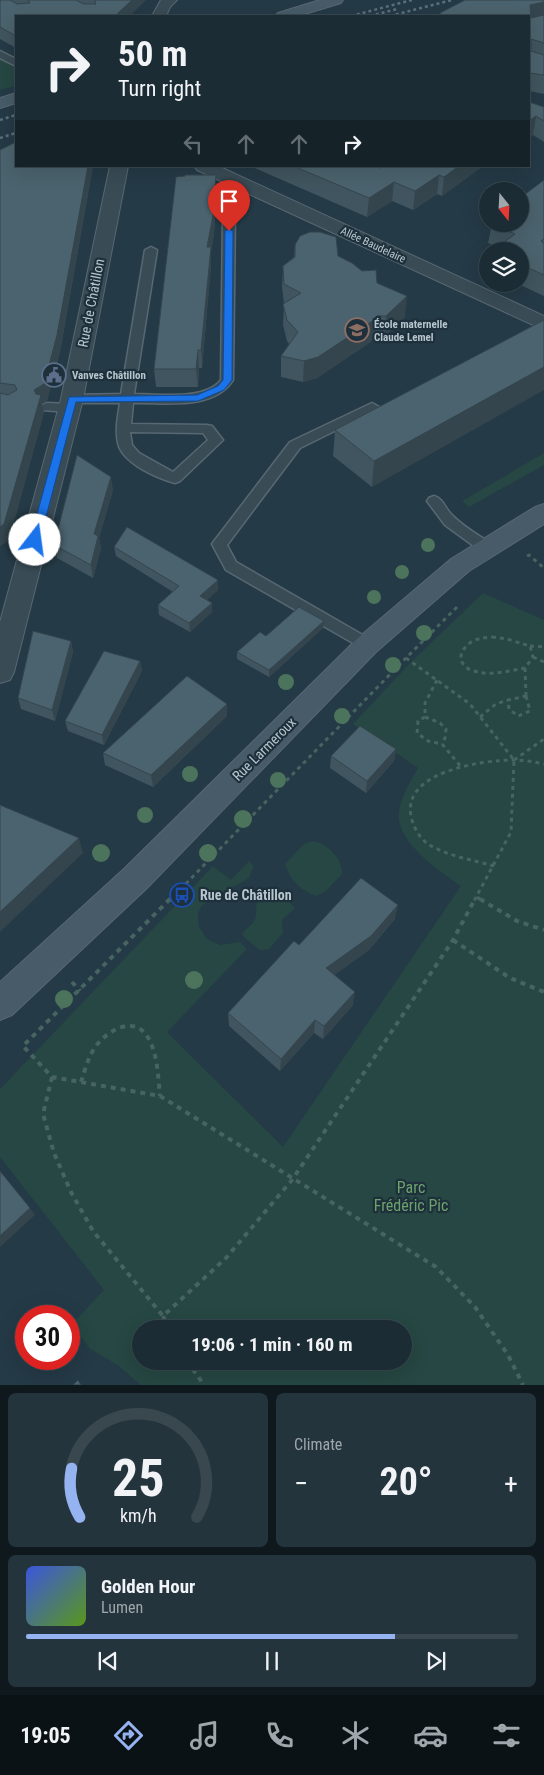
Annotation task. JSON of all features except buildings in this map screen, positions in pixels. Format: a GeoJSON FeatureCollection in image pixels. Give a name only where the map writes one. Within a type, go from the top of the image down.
{"type":"FeatureCollection","features":[{"type":"Feature","properties":{"kind":"main road"},"geometry":{"type":"LineString","coordinates":[[286,15],[336,0]]}},
{"type":"Feature","properties":{"kind":"main road"},"geometry":{"type":"LineString","coordinates":[[0,103],[15,98]]}},
{"type":"Feature","properties":{"kind":"main road","name":"Rue Larmeroux"},"geometry":{"type":"LineString","coordinates":[[0,1004],[136,878],[368,645],[460,564],[544,513]]}},
{"type":"Feature","properties":{"kind":"street"},"geometry":{"type":"LineString","coordinates":[[159,15],[164,5],[170,0]]}},
{"type":"Feature","properties":{"kind":"street","name":"Rue de Châtillon"},"geometry":{"type":"LineString","coordinates":[[0,672],[71,404],[118,167]]}},
{"type":"Feature","properties":{"kind":"street","name":"Allée Baudelaire"},"geometry":{"type":"LineString","coordinates":[[205,167],[544,324]]}},
{"type":"Feature","properties":{"kind":"lane"},"geometry":{"type":"LineString","coordinates":[[0,54],[15,62]]}},
{"type":"Feature","properties":{"kind":"lane"},"geometry":{"type":"LineString","coordinates":[[46,407],[127,398],[198,398],[221,388],[227,380],[230,213]]}},
{"type":"Feature","properties":{"kind":"lane"},"geometry":{"type":"LineString","coordinates":[[125,428],[207,429],[216,440],[175,478],[132,457],[123,443],[127,398],[151,250]]}},
{"type":"Feature","properties":{"kind":"lane"},"geometry":{"type":"LineString","coordinates":[[368,645],[230,566],[219,544],[295,445],[372,407]]}},
{"type":"Feature","properties":{"kind":"lane"},"geometry":{"type":"LineString","coordinates":[[434,500],[440,512],[456,528],[487,548]]}},
{"type":"Feature","properties":{"kind":"path"},"geometry":{"type":"LineString","coordinates":[[462,603],[23,1046],[52,1077],[160,1096],[292,1180],[436,1267],[475,1307],[508,1356],[523,1385]]}},
{"type":"Feature","properties":{"kind":"path"},"geometry":{"type":"LineString","coordinates":[[525,668],[492,673],[474,671],[462,663],[459,658],[462,648],[468,643],[484,638],[500,638],[544,648]]}},
{"type":"Feature","properties":{"kind":"path"},"geometry":{"type":"LineString","coordinates":[[530,646],[533,658]]}},
{"type":"Feature","properties":{"kind":"path"},"geometry":{"type":"LineString","coordinates":[[162,1316],[226,1258],[292,1180],[453,940],[511,832],[514,760],[470,704],[406,658]]}},
{"type":"Feature","properties":{"kind":"path"},"geometry":{"type":"LineString","coordinates":[[533,658],[544,662]]}},
{"type":"Feature","properties":{"kind":"path"},"geometry":{"type":"LineString","coordinates":[[508,700],[509,709],[518,716],[524,716],[530,711],[526,696],[525,668],[533,658]]}},
{"type":"Feature","properties":{"kind":"path"},"geometry":{"type":"LineString","coordinates":[[425,717],[425,703],[437,680]]}},
{"type":"Feature","properties":{"kind":"path"},"geometry":{"type":"LineString","coordinates":[[480,717],[495,703],[526,696]]}},
{"type":"Feature","properties":{"kind":"path"},"geometry":{"type":"LineString","coordinates":[[425,717],[436,719],[443,724],[447,731],[446,739],[442,744],[434,744],[422,738],[417,733],[418,721],[425,717]]}},
{"type":"Feature","properties":{"kind":"path"},"geometry":{"type":"LineString","coordinates":[[514,760],[544,739]]}},
{"type":"Feature","properties":{"kind":"path"},"geometry":{"type":"LineString","coordinates":[[442,744],[462,768]]}},
{"type":"Feature","properties":{"kind":"path"},"geometry":{"type":"LineString","coordinates":[[494,866],[429,845],[419,837],[410,816],[410,801],[421,784],[443,772],[514,760],[544,764]]}},
{"type":"Feature","properties":{"kind":"path"},"geometry":{"type":"LineString","coordinates":[[477,897],[510,918],[528,926],[544,930]]}},
{"type":"Feature","properties":{"kind":"path"},"geometry":{"type":"LineString","coordinates":[[453,940],[510,978],[544,992]]}},
{"type":"Feature","properties":{"kind":"path"},"geometry":{"type":"LineString","coordinates":[[81,1082],[92,1052],[106,1036],[121,1027],[136,1026],[143,1031],[151,1046],[160,1096]]}},
{"type":"Feature","properties":{"kind":"path"},"geometry":{"type":"LineString","coordinates":[[52,1077],[43,1114],[54,1153],[71,1192],[93,1231],[164,1320]]}},
{"type":"Feature","properties":{"kind":"path"},"geometry":{"type":"LineString","coordinates":[[193,1370],[204,1385]]}},
{"type":"Feature","properties":{"kind":"green space"},"geometry":{"type":"Polygon","coordinates":[[[0,50],[15,58],[15,86],[0,90],[0,50]]]}},
{"type":"Feature","properties":{"kind":"green space"},"geometry":{"type":"Polygon","coordinates":[[[544,453],[544,465],[469,507],[462,501],[544,453]]]}},
{"type":"Feature","properties":{"kind":"green space","name":"Parc Frédéric Pic"},"geometry":{"type":"Polygon","coordinates":[[[483,593],[544,620],[544,1385],[141,1385],[116,1364],[90,1349],[80,1335],[80,1316],[104,1290],[0,1157],[0,1089],[213,866],[231,880],[249,861],[254,866],[249,878],[202,905],[198,913],[199,927],[207,939],[220,945],[240,942],[247,949],[167,1032],[283,1147],[461,886],[420,854],[404,834],[399,811],[402,800],[418,768],[353,724],[411,662],[483,593]]]}},
{"type":"Feature","properties":{"kind":"green space"},"geometry":{"type":"Polygon","coordinates":[[[313,841],[324,845],[337,857],[342,874],[327,890],[317,896],[297,884],[285,864],[304,844],[313,841]]]}},
{"type":"Feature","properties":{"kind":"green space"},"geometry":{"type":"Polygon","coordinates":[[[273,889],[284,896],[295,908],[282,920],[283,933],[269,949],[260,950],[244,937],[242,933],[253,923],[256,917],[257,895],[273,889]]]}},
{"type":"Feature","properties":{"kind":"railway"},"geometry":{"type":"LineString","coordinates":[[355,15],[412,0]]}},
{"type":"Feature","properties":{"kind":"railway"},"geometry":{"type":"LineString","coordinates":[[394,15],[452,0]]}},
{"type":"Feature","properties":{"kind":"railway"},"geometry":{"type":"LineString","coordinates":[[374,15],[397,9]]}},
{"type":"Feature","properties":{"kind":"railway"},"geometry":{"type":"LineString","coordinates":[[0,120],[15,115]]}},
{"type":"Feature","properties":{"kind":"railway"},"geometry":{"type":"LineString","coordinates":[[0,138],[15,133]]}},
{"type":"Feature","properties":{"kind":"place","name":"École maternelle Claude Lemel"},"geometry":{"type":"Point","coordinates":[357,330]}},
{"type":"Feature","properties":{"kind":"place","name":"Vanves Châtillon"},"geometry":{"type":"Point","coordinates":[54,375]}},
{"type":"Feature","properties":{"kind":"place","name":"Rue de Châtillon"},"geometry":{"type":"Point","coordinates":[182,895]}},
{"type":"Feature","properties":{"kind":"route"},"geometry":{"type":"LineString","coordinates":[[35,540],[72,399],[198,398],[209,395],[221,388],[227,380],[229,231]]}}]}
